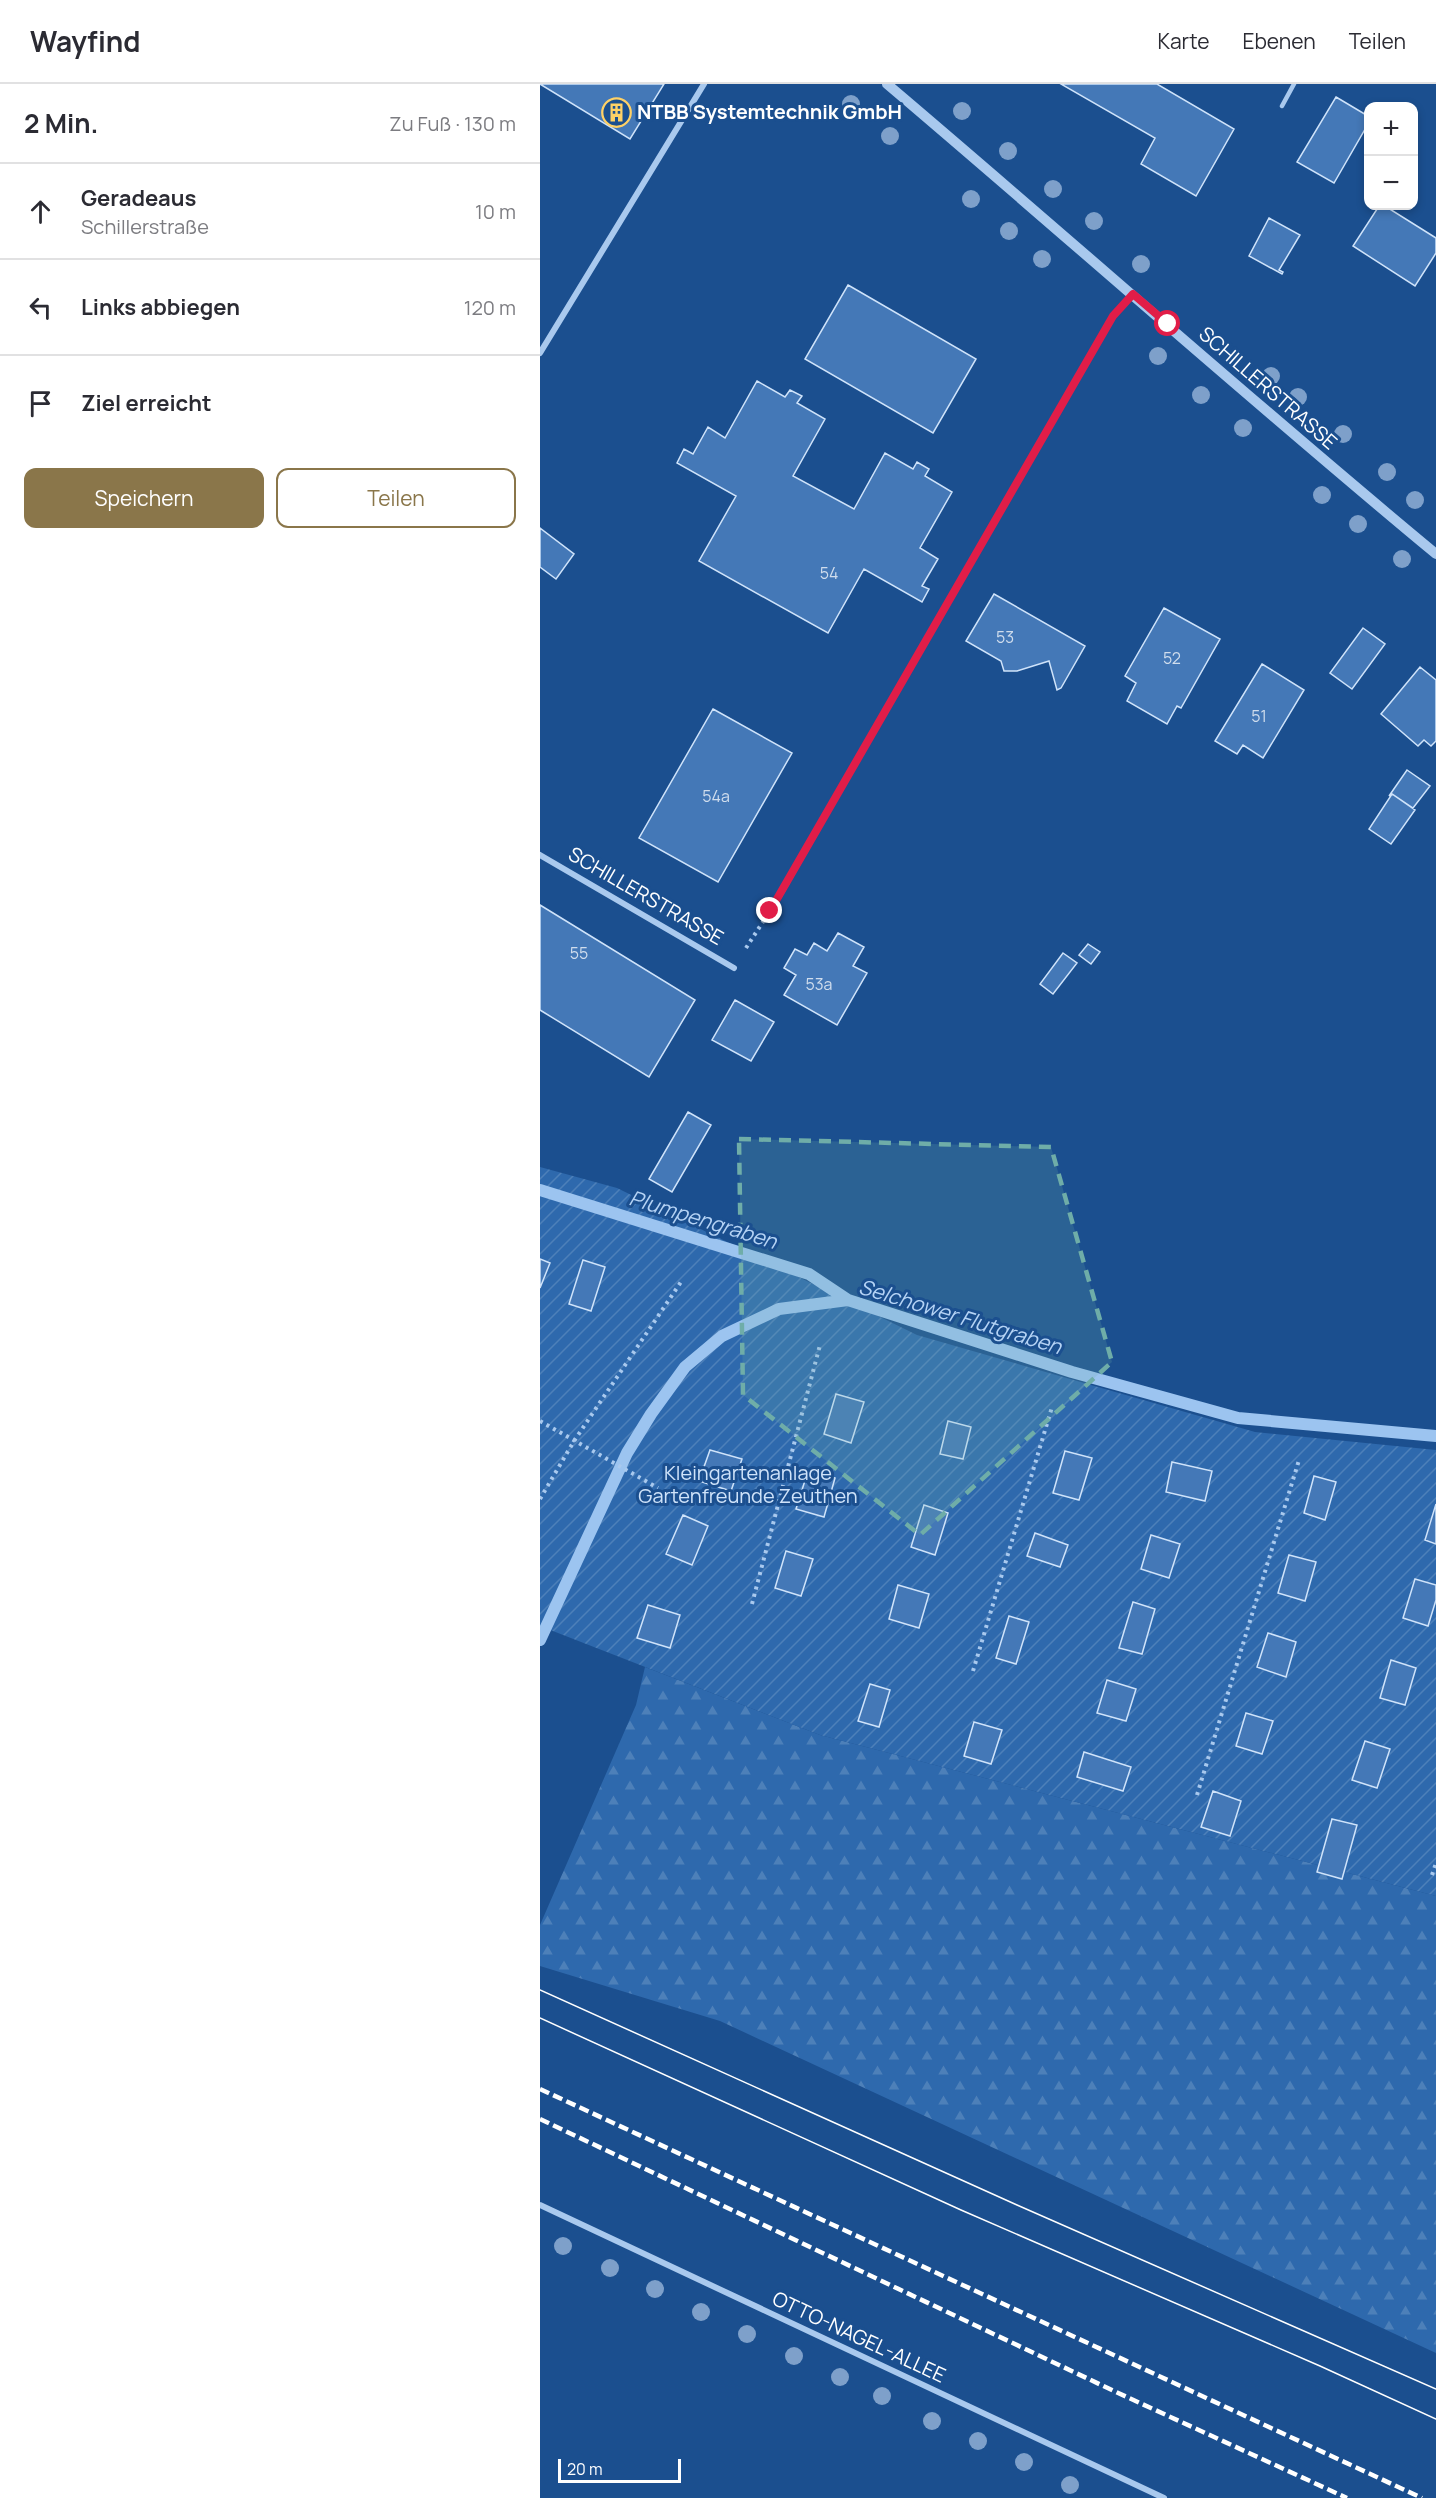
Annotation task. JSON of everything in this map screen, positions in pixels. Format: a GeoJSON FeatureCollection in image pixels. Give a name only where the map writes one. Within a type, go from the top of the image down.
{"type":"FeatureCollection","features":[{"type":"Feature","properties":{"kind":"street"},"geometry":{"type":"LineString","coordinates":[[540,353],[704,84]]}},
{"type":"Feature","properties":{"kind":"street","name":"SCHILLERSTRASSE"},"geometry":{"type":"LineString","coordinates":[[887,84],[1133,294],[1227,379],[1436,554]]}},
{"type":"Feature","properties":{"kind":"street","name":"SCHILLERSTRASSE"},"geometry":{"type":"LineString","coordinates":[[540,855],[734,968]]}},
{"type":"Feature","properties":{"kind":"street","name":"OTTO-NAGEL-ALLEE"},"geometry":{"type":"LineString","coordinates":[[540,2205],[1164,2498]]}},
{"type":"Feature","properties":{"kind":"lane"},"geometry":{"type":"LineString","coordinates":[[1282,106],[1294,84]]}},
{"type":"Feature","properties":{"kind":"lane"},"geometry":{"type":"LineString","coordinates":[[780,896],[1108,324],[1133,294]]}},
{"type":"Feature","properties":{"kind":"path"},"geometry":{"type":"LineString","coordinates":[[734,968],[780,896]]}},
{"type":"Feature","properties":{"kind":"path"},"geometry":{"type":"LineString","coordinates":[[540,1499],[574,1441],[681,1282]]}},
{"type":"Feature","properties":{"kind":"path"},"geometry":{"type":"LineString","coordinates":[[752,1604],[820,1345]]}},
{"type":"Feature","properties":{"kind":"path"},"geometry":{"type":"LineString","coordinates":[[973,1671],[1052,1407]]}},
{"type":"Feature","properties":{"kind":"path"},"geometry":{"type":"LineString","coordinates":[[540,1421],[658,1488]]}},
{"type":"Feature","properties":{"kind":"path"},"geometry":{"type":"LineString","coordinates":[[1197,1796],[1299,1460]]}},
{"type":"Feature","properties":{"kind":"path"},"geometry":{"type":"LineString","coordinates":[[1432,1875],[1436,1863]]}},
{"type":"Feature","properties":{"kind":"highlighted area"},"geometry":{"type":"Polygon","coordinates":[[[739,1139],[1051,1147],[1112,1362],[920,1535],[743,1395],[739,1139]]]}},
{"type":"Feature","properties":{"kind":"green space","name":"Kleingartenanlage Gartenfreunde Zeuthen"},"geometry":{"type":"Polygon","coordinates":[[[540,1167],[617,1188],[917,1335],[1255,1432],[1436,1450],[1436,1896],[820,1735],[540,1626],[540,1167]]]}},
{"type":"Feature","properties":{"kind":"green space"},"geometry":{"type":"Polygon","coordinates":[[[645,1667],[820,1735],[1436,1896],[1436,2353],[720,2021],[540,1966],[540,1925],[636,1705],[645,1667]]]}},
{"type":"Feature","properties":{"kind":"building","name":"NTBB Systemtechnik GmbH"},"geometry":{"type":"Polygon","coordinates":[[[540,84],[664,84],[630,139],[540,84]]]}},
{"type":"Feature","properties":{"kind":"building"},"geometry":{"type":"Polygon","coordinates":[[[1061,84],[1157,84],[1234,129],[1196,196],[1141,164],[1155,138],[1061,84]]]}},
{"type":"Feature","properties":{"kind":"building"},"geometry":{"type":"Polygon","coordinates":[[[1336,97],[1364,114],[1364,131],[1334,183],[1297,162],[1336,97]]]}},
{"type":"Feature","properties":{"kind":"building"},"geometry":{"type":"Polygon","coordinates":[[[1376,210],[1391,210],[1436,238],[1436,253],[1415,286],[1353,246],[1376,210]]]}},
{"type":"Feature","properties":{"kind":"building"},"geometry":{"type":"Polygon","coordinates":[[[1269,218],[1300,235],[1279,270],[1283,272],[1282,274],[1249,256],[1269,218]]]}},
{"type":"Feature","properties":{"kind":"building"},"geometry":{"type":"Polygon","coordinates":[[[848,285],[976,359],[933,433],[805,359],[848,285]]]}},
{"type":"Feature","properties":{"kind":"building"},"geometry":{"type":"Polygon","coordinates":[[[757,381],[785,397],[790,390],[802,396],[797,403],[825,419],[793,476],[854,509],[885,453],[913,469],[917,462],[929,469],[925,476],[952,492],[920,548],[938,559],[922,586],[929,589],[922,602],[864,569],[828,633],[699,561],[736,496],[677,463],[684,449],[693,454],[708,427],[725,438],[757,381]]]}},
{"type":"Feature","properties":{"kind":"building"},"geometry":{"type":"Polygon","coordinates":[[[540,528],[574,554],[556,579],[540,567],[540,528]]]}},
{"type":"Feature","properties":{"kind":"building"},"geometry":{"type":"Polygon","coordinates":[[[994,594],[1085,646],[1061,688],[1057,690],[1049,661],[1017,671],[1004,671],[1001,661],[966,641],[994,594]]]}},
{"type":"Feature","properties":{"kind":"building"},"geometry":{"type":"Polygon","coordinates":[[[1164,608],[1220,639],[1181,708],[1177,706],[1167,724],[1127,701],[1136,683],[1125,676],[1164,608]]]}},
{"type":"Feature","properties":{"kind":"building"},"geometry":{"type":"Polygon","coordinates":[[[1363,628],[1385,644],[1352,689],[1330,673],[1363,628]]]}},
{"type":"Feature","properties":{"kind":"building"},"geometry":{"type":"Polygon","coordinates":[[[1262,664],[1304,690],[1263,758],[1243,745],[1237,754],[1215,741],[1262,664]]]}},
{"type":"Feature","properties":{"kind":"building"},"geometry":{"type":"Polygon","coordinates":[[[1420,667],[1436,680],[1436,741],[1431,746],[1424,740],[1418,746],[1381,714],[1420,667]]]}},
{"type":"Feature","properties":{"kind":"building"},"geometry":{"type":"Polygon","coordinates":[[[713,709],[792,753],[718,882],[639,838],[713,709]]]}},
{"type":"Feature","properties":{"kind":"building"},"geometry":{"type":"Polygon","coordinates":[[[1407,770],[1430,786],[1413,808],[1392,794],[1389,796],[1407,770]]]}},
{"type":"Feature","properties":{"kind":"building"},"geometry":{"type":"Polygon","coordinates":[[[1392,794],[1415,810],[1391,844],[1369,829],[1392,794]]]}},
{"type":"Feature","properties":{"kind":"building"},"geometry":{"type":"Polygon","coordinates":[[[540,905],[695,1000],[649,1077],[540,1010],[540,905]]]}},
{"type":"Feature","properties":{"kind":"building"},"geometry":{"type":"Polygon","coordinates":[[[838,933],[864,947],[853,966],[867,973],[837,1025],[784,995],[796,975],[784,968],[795,949],[807,955],[814,943],[827,951],[838,933]]]}},
{"type":"Feature","properties":{"kind":"building"},"geometry":{"type":"Polygon","coordinates":[[[1088,944],[1100,952],[1091,964],[1079,955],[1088,944]]]}},
{"type":"Feature","properties":{"kind":"building"},"geometry":{"type":"Polygon","coordinates":[[[1063,953],[1077,963],[1053,994],[1040,984],[1063,953]]]}},
{"type":"Feature","properties":{"kind":"building"},"geometry":{"type":"Polygon","coordinates":[[[735,1000],[774,1022],[751,1061],[712,1040],[735,1000]]]}},
{"type":"Feature","properties":{"kind":"building"},"geometry":{"type":"Polygon","coordinates":[[[688,1112],[711,1125],[672,1192],[649,1179],[688,1112]]]}},
{"type":"Feature","properties":{"kind":"building"},"geometry":{"type":"Polygon","coordinates":[[[540,1259],[550,1263],[540,1288],[540,1259]]]}},
{"type":"Feature","properties":{"kind":"building"},"geometry":{"type":"Polygon","coordinates":[[[583,1260],[605,1267],[591,1311],[569,1304],[583,1260]]]}},
{"type":"Feature","properties":{"kind":"building"},"geometry":{"type":"Polygon","coordinates":[[[836,1394],[864,1402],[851,1443],[824,1434],[836,1394]]]}},
{"type":"Feature","properties":{"kind":"building"},"geometry":{"type":"Polygon","coordinates":[[[948,1421],[971,1427],[963,1459],[940,1454],[948,1421]]]}},
{"type":"Feature","properties":{"kind":"building"},"geometry":{"type":"Polygon","coordinates":[[[710,1450],[742,1459],[731,1491],[699,1481],[710,1450]]]}},
{"type":"Feature","properties":{"kind":"building"},"geometry":{"type":"Polygon","coordinates":[[[1065,1451],[1092,1458],[1079,1500],[1053,1493],[1065,1451]]]}},
{"type":"Feature","properties":{"kind":"building"},"geometry":{"type":"Polygon","coordinates":[[[1172,1462],[1212,1471],[1205,1501],[1166,1492],[1172,1462]]]}},
{"type":"Feature","properties":{"kind":"building"},"geometry":{"type":"Polygon","coordinates":[[[808,1471],[835,1478],[824,1517],[796,1509],[808,1471]]]}},
{"type":"Feature","properties":{"kind":"building"},"geometry":{"type":"Polygon","coordinates":[[[1314,1476],[1336,1482],[1325,1520],[1304,1513],[1314,1476]]]}},
{"type":"Feature","properties":{"kind":"building"},"geometry":{"type":"Polygon","coordinates":[[[1436,1504],[1436,1544],[1425,1540],[1436,1504]]]}},
{"type":"Feature","properties":{"kind":"building"},"geometry":{"type":"Polygon","coordinates":[[[924,1505],[948,1513],[935,1555],[911,1547],[924,1505]]]}},
{"type":"Feature","properties":{"kind":"building"},"geometry":{"type":"Polygon","coordinates":[[[683,1515],[708,1526],[692,1565],[666,1554],[683,1515]]]}},
{"type":"Feature","properties":{"kind":"building"},"geometry":{"type":"Polygon","coordinates":[[[1035,1533],[1068,1545],[1060,1567],[1027,1556],[1035,1533]]]}},
{"type":"Feature","properties":{"kind":"building"},"geometry":{"type":"Polygon","coordinates":[[[1151,1535],[1180,1544],[1169,1578],[1141,1569],[1151,1535]]]}},
{"type":"Feature","properties":{"kind":"building"},"geometry":{"type":"Polygon","coordinates":[[[786,1551],[813,1559],[801,1596],[775,1588],[786,1551]]]}},
{"type":"Feature","properties":{"kind":"building"},"geometry":{"type":"Polygon","coordinates":[[[1289,1555],[1316,1562],[1305,1601],[1278,1593],[1289,1555]]]}},
{"type":"Feature","properties":{"kind":"building"},"geometry":{"type":"Polygon","coordinates":[[[1415,1579],[1436,1585],[1436,1600],[1428,1626],[1403,1618],[1415,1579]]]}},
{"type":"Feature","properties":{"kind":"building"},"geometry":{"type":"Polygon","coordinates":[[[898,1585],[929,1594],[919,1628],[889,1619],[898,1585]]]}},
{"type":"Feature","properties":{"kind":"building"},"geometry":{"type":"Polygon","coordinates":[[[1133,1602],[1155,1609],[1142,1654],[1119,1648],[1133,1602]]]}},
{"type":"Feature","properties":{"kind":"building"},"geometry":{"type":"Polygon","coordinates":[[[648,1605],[680,1615],[670,1648],[637,1638],[648,1605]]]}},
{"type":"Feature","properties":{"kind":"building"},"geometry":{"type":"Polygon","coordinates":[[[1009,1616],[1029,1622],[1016,1664],[996,1658],[1009,1616]]]}},
{"type":"Feature","properties":{"kind":"building"},"geometry":{"type":"Polygon","coordinates":[[[1268,1633],[1296,1642],[1286,1677],[1257,1667],[1268,1633]]]}},
{"type":"Feature","properties":{"kind":"building"},"geometry":{"type":"Polygon","coordinates":[[[1391,1660],[1416,1668],[1405,1705],[1380,1698],[1391,1660]]]}},
{"type":"Feature","properties":{"kind":"building"},"geometry":{"type":"Polygon","coordinates":[[[1107,1680],[1136,1689],[1126,1721],[1097,1713],[1107,1680]]]}},
{"type":"Feature","properties":{"kind":"building"},"geometry":{"type":"Polygon","coordinates":[[[870,1684],[890,1690],[879,1727],[858,1721],[870,1684]]]}},
{"type":"Feature","properties":{"kind":"building"},"geometry":{"type":"Polygon","coordinates":[[[1246,1713],[1273,1721],[1262,1754],[1236,1746],[1246,1713]]]}},
{"type":"Feature","properties":{"kind":"building"},"geometry":{"type":"Polygon","coordinates":[[[974,1722],[1002,1730],[991,1764],[964,1756],[974,1722]]]}},
{"type":"Feature","properties":{"kind":"building"},"geometry":{"type":"Polygon","coordinates":[[[1365,1741],[1390,1749],[1377,1788],[1352,1780],[1365,1741]]]}},
{"type":"Feature","properties":{"kind":"building"},"geometry":{"type":"Polygon","coordinates":[[[1084,1752],[1131,1767],[1123,1791],[1077,1777],[1084,1752]]]}},
{"type":"Feature","properties":{"kind":"building"},"geometry":{"type":"Polygon","coordinates":[[[1213,1791],[1241,1801],[1230,1836],[1201,1827],[1213,1791]]]}},
{"type":"Feature","properties":{"kind":"building"},"geometry":{"type":"Polygon","coordinates":[[[1332,1819],[1357,1825],[1342,1879],[1317,1872],[1332,1819]]]}},
{"type":"Feature","properties":{"kind":"waterway","name":"Plumpengraben"},"geometry":{"type":"LineString","coordinates":[[540,1190],[809,1274],[848,1300]]}},
{"type":"Feature","properties":{"kind":"waterway","name":"Selchower Flutgraben"},"geometry":{"type":"LineString","coordinates":[[540,1640],[627,1453],[651,1414],[685,1367],[722,1336],[779,1309],[848,1300],[1072,1372],[1238,1418],[1436,1436]]}},
{"type":"Feature","properties":{"kind":"tram line"},"geometry":{"type":"LineString","coordinates":[[540,1990],[1017,2205],[1436,2389]]}},
{"type":"Feature","properties":{"kind":"tram line"},"geometry":{"type":"LineString","coordinates":[[540,2018],[961,2210],[1436,2419]]}},
{"type":"Feature","properties":{"kind":"railway"},"geometry":{"type":"LineString","coordinates":[[540,2089],[1422,2498]]}},
{"type":"Feature","properties":{"kind":"railway"},"geometry":{"type":"LineString","coordinates":[[540,2119],[1116,2392],[1347,2498]]}},
{"type":"Feature","properties":{"kind":"place","name":"NTBB Systemtechnik GmbH"},"geometry":{"type":"Point","coordinates":[616,112]}},
{"type":"Feature","properties":{"kind":"route"},"geometry":{"type":"LineString","coordinates":[[770,911],[1113,316],[1133,294],[1168,324]]}}]}
